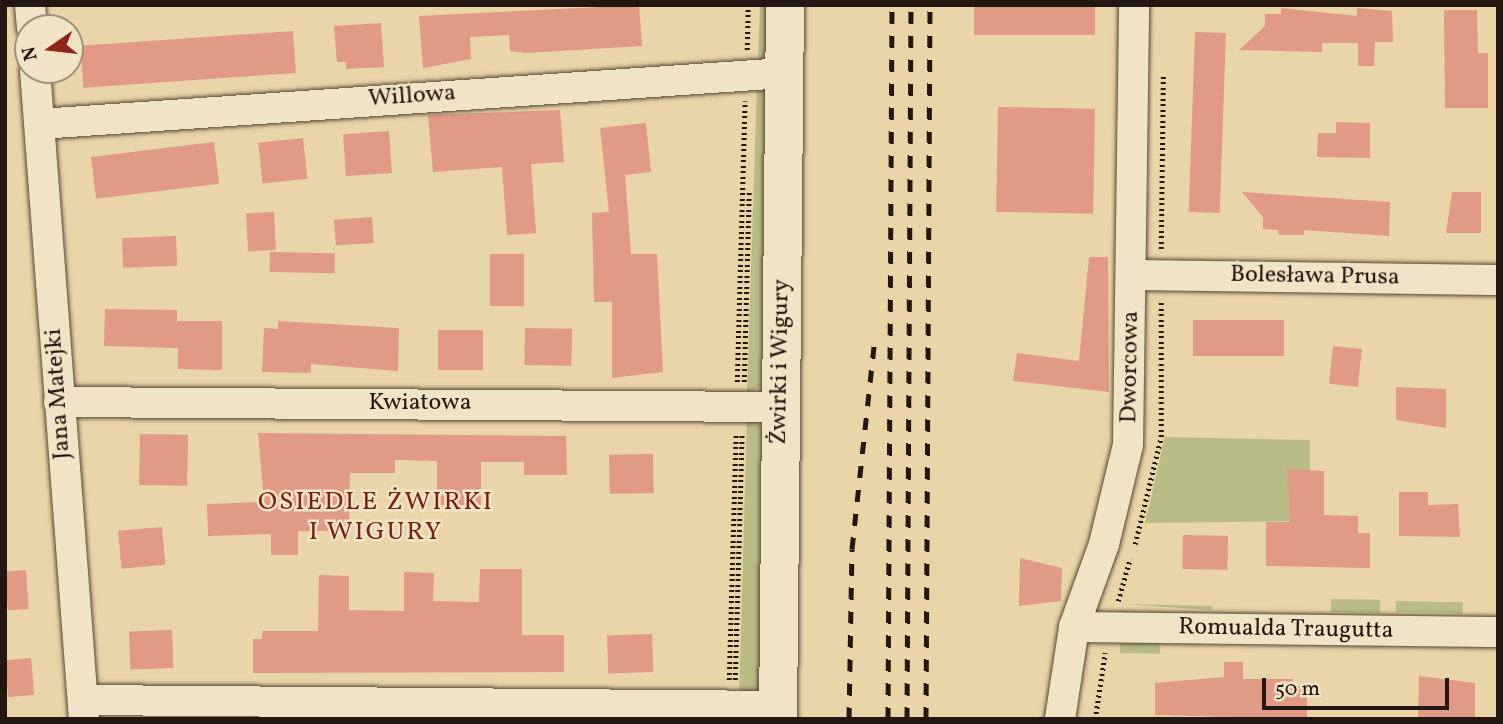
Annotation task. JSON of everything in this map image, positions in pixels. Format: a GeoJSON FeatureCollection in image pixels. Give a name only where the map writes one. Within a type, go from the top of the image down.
{"type":"FeatureCollection","features":[{"type":"Feature","properties":{"kind":"main road","name":"Żwirki i Wigury"},"geometry":{"type":"LineString","coordinates":[[778,712],[781,407],[761,72],[785,5]]}},
{"type":"Feature","properties":{"kind":"street","name":"Dworcowa"},"geometry":{"type":"LineString","coordinates":[[1060,719],[1074,626],[1104,544],[1128,445],[1147,275],[1134,5]]}},
{"type":"Feature","properties":{"kind":"street","name":"Willowa"},"geometry":{"type":"LineString","coordinates":[[40,124],[761,72]]}},
{"type":"Feature","properties":{"kind":"street","name":"Jana Matejki"},"geometry":{"type":"LineString","coordinates":[[36,84],[83,709]]}},
{"type":"Feature","properties":{"kind":"street","name":"Bolesława Prusa"},"geometry":{"type":"LineString","coordinates":[[1147,275],[1498,280]]}},
{"type":"Feature","properties":{"kind":"street","name":"Kwiatowa"},"geometry":{"type":"LineString","coordinates":[[59,402],[781,407]]}},
{"type":"Feature","properties":{"kind":"street","name":"Romualda Traugutta"},"geometry":{"type":"LineString","coordinates":[[1074,626],[1498,632]]}},
{"type":"Feature","properties":{"kind":"street"},"geometry":{"type":"LineString","coordinates":[[83,709],[732,707],[778,712]]}},
{"type":"Feature","properties":{"kind":"path"},"geometry":{"type":"LineString","coordinates":[[748,5],[761,72]]}},
{"type":"Feature","properties":{"kind":"path"},"geometry":{"type":"LineString","coordinates":[[732,707],[739,406],[761,72],[755,5]]}},
{"type":"Feature","properties":{"kind":"path"},"geometry":{"type":"LineString","coordinates":[[1147,275],[1163,60]]}},
{"type":"Feature","properties":{"kind":"path"},"geometry":{"type":"LineString","coordinates":[[1096,719],[1111,626]]}},
{"type":"Feature","properties":{"kind":"green space"},"geometry":{"type":"Polygon","coordinates":[[[760,5],[770,5],[769,51],[758,63],[760,5]]]}},
{"type":"Feature","properties":{"kind":"green space"},"geometry":{"type":"Polygon","coordinates":[[[757,83],[767,91],[764,385],[747,394],[757,83]]]}},
{"type":"Feature","properties":{"kind":"green space"},"geometry":{"type":"Polygon","coordinates":[[[747,416],[762,426],[762,691],[739,700],[747,416]]]}},
{"type":"Feature","properties":{"kind":"green space"},"geometry":{"type":"Polygon","coordinates":[[[1165,437],[1310,440],[1310,521],[1145,523],[1165,437]]]}},
{"type":"Feature","properties":{"kind":"green space"},"geometry":{"type":"Polygon","coordinates":[[[1331,599],[1380,600],[1380,613],[1331,612],[1331,599]]]}},
{"type":"Feature","properties":{"kind":"green space"},"geometry":{"type":"Polygon","coordinates":[[[1396,601],[1463,602],[1463,613],[1396,612],[1396,601]]]}},
{"type":"Feature","properties":{"kind":"green space"},"geometry":{"type":"Polygon","coordinates":[[[1121,604],[1212,606],[1212,610],[1121,604]]]}},
{"type":"Feature","properties":{"kind":"green space"},"geometry":{"type":"Polygon","coordinates":[[[1120,640],[1160,641],[1160,654],[1120,653],[1120,640]]]}},
{"type":"Feature","properties":{"kind":"building"},"geometry":{"type":"Polygon","coordinates":[[[639,5],[642,46],[526,53],[510,51],[509,35],[470,37],[471,59],[423,68],[419,16],[639,5]]]}},
{"type":"Feature","properties":{"kind":"building"},"geometry":{"type":"Polygon","coordinates":[[[974,5],[1095,5],[1095,35],[974,35],[974,5]]]}},
{"type":"Feature","properties":{"kind":"building"},"geometry":{"type":"Polygon","coordinates":[[[1281,8],[1357,16],[1357,8],[1392,11],[1393,42],[1375,42],[1374,66],[1358,66],[1358,43],[1322,43],[1322,52],[1239,50],[1265,26],[1265,14],[1281,14],[1281,8]]]}},
{"type":"Feature","properties":{"kind":"building"},"geometry":{"type":"Polygon","coordinates":[[[1444,10],[1477,10],[1478,53],[1488,53],[1488,108],[1445,108],[1444,10]]]}},
{"type":"Feature","properties":{"kind":"building"},"geometry":{"type":"Polygon","coordinates":[[[381,23],[384,67],[346,69],[346,62],[337,62],[334,26],[381,23]]]}},
{"type":"Feature","properties":{"kind":"building"},"geometry":{"type":"Polygon","coordinates":[[[293,31],[296,73],[83,88],[84,46],[293,31]]]}},
{"type":"Feature","properties":{"kind":"building"},"geometry":{"type":"Polygon","coordinates":[[[1195,32],[1226,33],[1220,213],[1189,212],[1195,32]]]}},
{"type":"Feature","properties":{"kind":"building"},"geometry":{"type":"Polygon","coordinates":[[[998,107],[1095,109],[1093,214],[996,212],[998,107]]]}},
{"type":"Feature","properties":{"kind":"building"},"geometry":{"type":"Polygon","coordinates":[[[560,110],[564,162],[531,164],[536,233],[507,235],[502,167],[433,172],[428,115],[560,110]]]}},
{"type":"Feature","properties":{"kind":"building"},"geometry":{"type":"Polygon","coordinates":[[[1336,122],[1370,123],[1370,158],[1317,157],[1318,133],[1336,133],[1336,122]]]}},
{"type":"Feature","properties":{"kind":"building"},"geometry":{"type":"Polygon","coordinates":[[[646,123],[651,172],[625,175],[631,254],[657,254],[663,372],[612,378],[612,302],[594,302],[592,213],[609,212],[600,128],[646,123]]]}},
{"type":"Feature","properties":{"kind":"building"},"geometry":{"type":"Polygon","coordinates":[[[389,131],[392,173],[346,176],[343,134],[389,131]]]}},
{"type":"Feature","properties":{"kind":"building"},"geometry":{"type":"Polygon","coordinates":[[[303,138],[307,179],[263,183],[258,143],[303,138]]]}},
{"type":"Feature","properties":{"kind":"building"},"geometry":{"type":"Polygon","coordinates":[[[214,142],[219,184],[96,199],[91,157],[214,142]]]}},
{"type":"Feature","properties":{"kind":"building"},"geometry":{"type":"Polygon","coordinates":[[[1242,192],[1390,202],[1389,236],[1304,230],[1304,235],[1279,235],[1278,230],[1263,229],[1263,217],[1242,192]]]}},
{"type":"Feature","properties":{"kind":"building"},"geometry":{"type":"Polygon","coordinates":[[[1452,192],[1481,192],[1481,233],[1446,233],[1452,192]]]}},
{"type":"Feature","properties":{"kind":"building"},"geometry":{"type":"Polygon","coordinates":[[[274,212],[276,250],[248,251],[246,213],[274,212]]]}},
{"type":"Feature","properties":{"kind":"building"},"geometry":{"type":"Polygon","coordinates":[[[372,217],[374,243],[336,246],[334,220],[372,217]]]}},
{"type":"Feature","properties":{"kind":"building"},"geometry":{"type":"Polygon","coordinates":[[[176,236],[177,266],[123,268],[122,238],[176,236]]]}},
{"type":"Feature","properties":{"kind":"building"},"geometry":{"type":"Polygon","coordinates":[[[270,252],[335,253],[335,273],[270,272],[270,252]]]}},
{"type":"Feature","properties":{"kind":"building"},"geometry":{"type":"Polygon","coordinates":[[[490,254],[524,254],[524,306],[490,306],[490,254]]]}},
{"type":"Feature","properties":{"kind":"building"},"geometry":{"type":"Polygon","coordinates":[[[1089,257],[1108,257],[1109,392],[1013,381],[1017,353],[1079,361],[1089,257]]]}},
{"type":"Feature","properties":{"kind":"building"},"geometry":{"type":"Polygon","coordinates":[[[105,309],[177,310],[177,321],[222,321],[222,370],[178,369],[178,348],[104,346],[105,309]]]}},
{"type":"Feature","properties":{"kind":"building"},"geometry":{"type":"Polygon","coordinates":[[[1193,320],[1284,320],[1284,356],[1193,356],[1193,320]]]}},
{"type":"Feature","properties":{"kind":"building"},"geometry":{"type":"Polygon","coordinates":[[[278,321],[399,328],[398,371],[311,364],[311,373],[262,372],[264,328],[278,329],[278,321]]]}},
{"type":"Feature","properties":{"kind":"building"},"geometry":{"type":"Polygon","coordinates":[[[525,328],[572,329],[571,366],[524,365],[525,328]]]}},
{"type":"Feature","properties":{"kind":"building"},"geometry":{"type":"Polygon","coordinates":[[[438,330],[483,330],[483,370],[438,370],[438,330]]]}},
{"type":"Feature","properties":{"kind":"building"},"geometry":{"type":"Polygon","coordinates":[[[1333,346],[1362,349],[1358,387],[1329,384],[1333,346]]]}},
{"type":"Feature","properties":{"kind":"building"},"geometry":{"type":"Polygon","coordinates":[[[1396,387],[1446,389],[1446,428],[1396,420],[1396,387]]]}},
{"type":"Feature","properties":{"kind":"building"},"geometry":{"type":"Polygon","coordinates":[[[258,433],[566,436],[567,475],[524,475],[524,462],[481,462],[481,505],[437,505],[437,461],[395,460],[395,473],[350,473],[349,531],[298,531],[298,555],[271,555],[271,534],[208,536],[207,504],[264,502],[258,433]]]}},
{"type":"Feature","properties":{"kind":"building"},"geometry":{"type":"Polygon","coordinates":[[[140,434],[188,435],[187,486],[139,485],[140,434]]]}},
{"type":"Feature","properties":{"kind":"building"},"geometry":{"type":"Polygon","coordinates":[[[653,454],[654,493],[610,494],[609,455],[653,454]]]}},
{"type":"Feature","properties":{"kind":"building"},"geometry":{"type":"Polygon","coordinates":[[[1287,469],[1324,471],[1324,515],[1358,516],[1358,533],[1370,533],[1370,568],[1266,566],[1266,522],[1290,522],[1287,469]]]}},
{"type":"Feature","properties":{"kind":"building"},"geometry":{"type":"Polygon","coordinates":[[[1399,492],[1428,492],[1428,505],[1458,504],[1460,537],[1399,536],[1399,492]]]}},
{"type":"Feature","properties":{"kind":"building"},"geometry":{"type":"Polygon","coordinates":[[[162,527],[165,565],[121,569],[118,531],[162,527]]]}},
{"type":"Feature","properties":{"kind":"building"},"geometry":{"type":"Polygon","coordinates":[[[1183,535],[1228,536],[1227,570],[1182,569],[1183,535]]]}},
{"type":"Feature","properties":{"kind":"building"},"geometry":{"type":"Polygon","coordinates":[[[1020,558],[1062,568],[1061,601],[1019,606],[1020,558]]]}},
{"type":"Feature","properties":{"kind":"building"},"geometry":{"type":"Polygon","coordinates":[[[480,569],[522,569],[522,635],[564,635],[564,672],[253,673],[253,639],[262,639],[262,631],[318,631],[319,575],[349,576],[349,610],[404,611],[404,572],[434,573],[433,601],[479,602],[480,569]]]}},
{"type":"Feature","properties":{"kind":"building"},"geometry":{"type":"Polygon","coordinates":[[[26,570],[29,609],[8,610],[5,571],[26,570]]]}},
{"type":"Feature","properties":{"kind":"building"},"geometry":{"type":"Polygon","coordinates":[[[172,630],[173,668],[130,669],[129,632],[172,630]]]}},
{"type":"Feature","properties":{"kind":"building"},"geometry":{"type":"Polygon","coordinates":[[[652,634],[653,672],[608,674],[607,636],[652,634]]]}},
{"type":"Feature","properties":{"kind":"building"},"geometry":{"type":"Polygon","coordinates":[[[31,658],[34,695],[8,697],[5,660],[31,658]]]}},
{"type":"Feature","properties":{"kind":"building"},"geometry":{"type":"Polygon","coordinates":[[[1224,662],[1243,662],[1243,679],[1293,679],[1293,686],[1307,686],[1307,719],[1155,715],[1155,683],[1224,677],[1224,662]]]}},
{"type":"Feature","properties":{"kind":"building"},"geometry":{"type":"Polygon","coordinates":[[[1419,676],[1475,683],[1475,719],[1418,719],[1419,676]]]}},
{"type":"Feature","properties":{"kind":"railway"},"geometry":{"type":"LineString","coordinates":[[888,719],[892,5]]}},
{"type":"Feature","properties":{"kind":"railway"},"geometry":{"type":"LineString","coordinates":[[907,719],[911,5]]}},
{"type":"Feature","properties":{"kind":"railway"},"geometry":{"type":"LineString","coordinates":[[926,719],[930,5]]}},
{"type":"Feature","properties":{"kind":"railway"},"geometry":{"type":"LineString","coordinates":[[849,719],[852,549],[875,337]]}},
{"type":"Feature","properties":{"kind":"district","name":"OSIEDLE ŻWIRKI I WIGURY"},"geometry":{"type":"Point","coordinates":[376,518]}}]}
